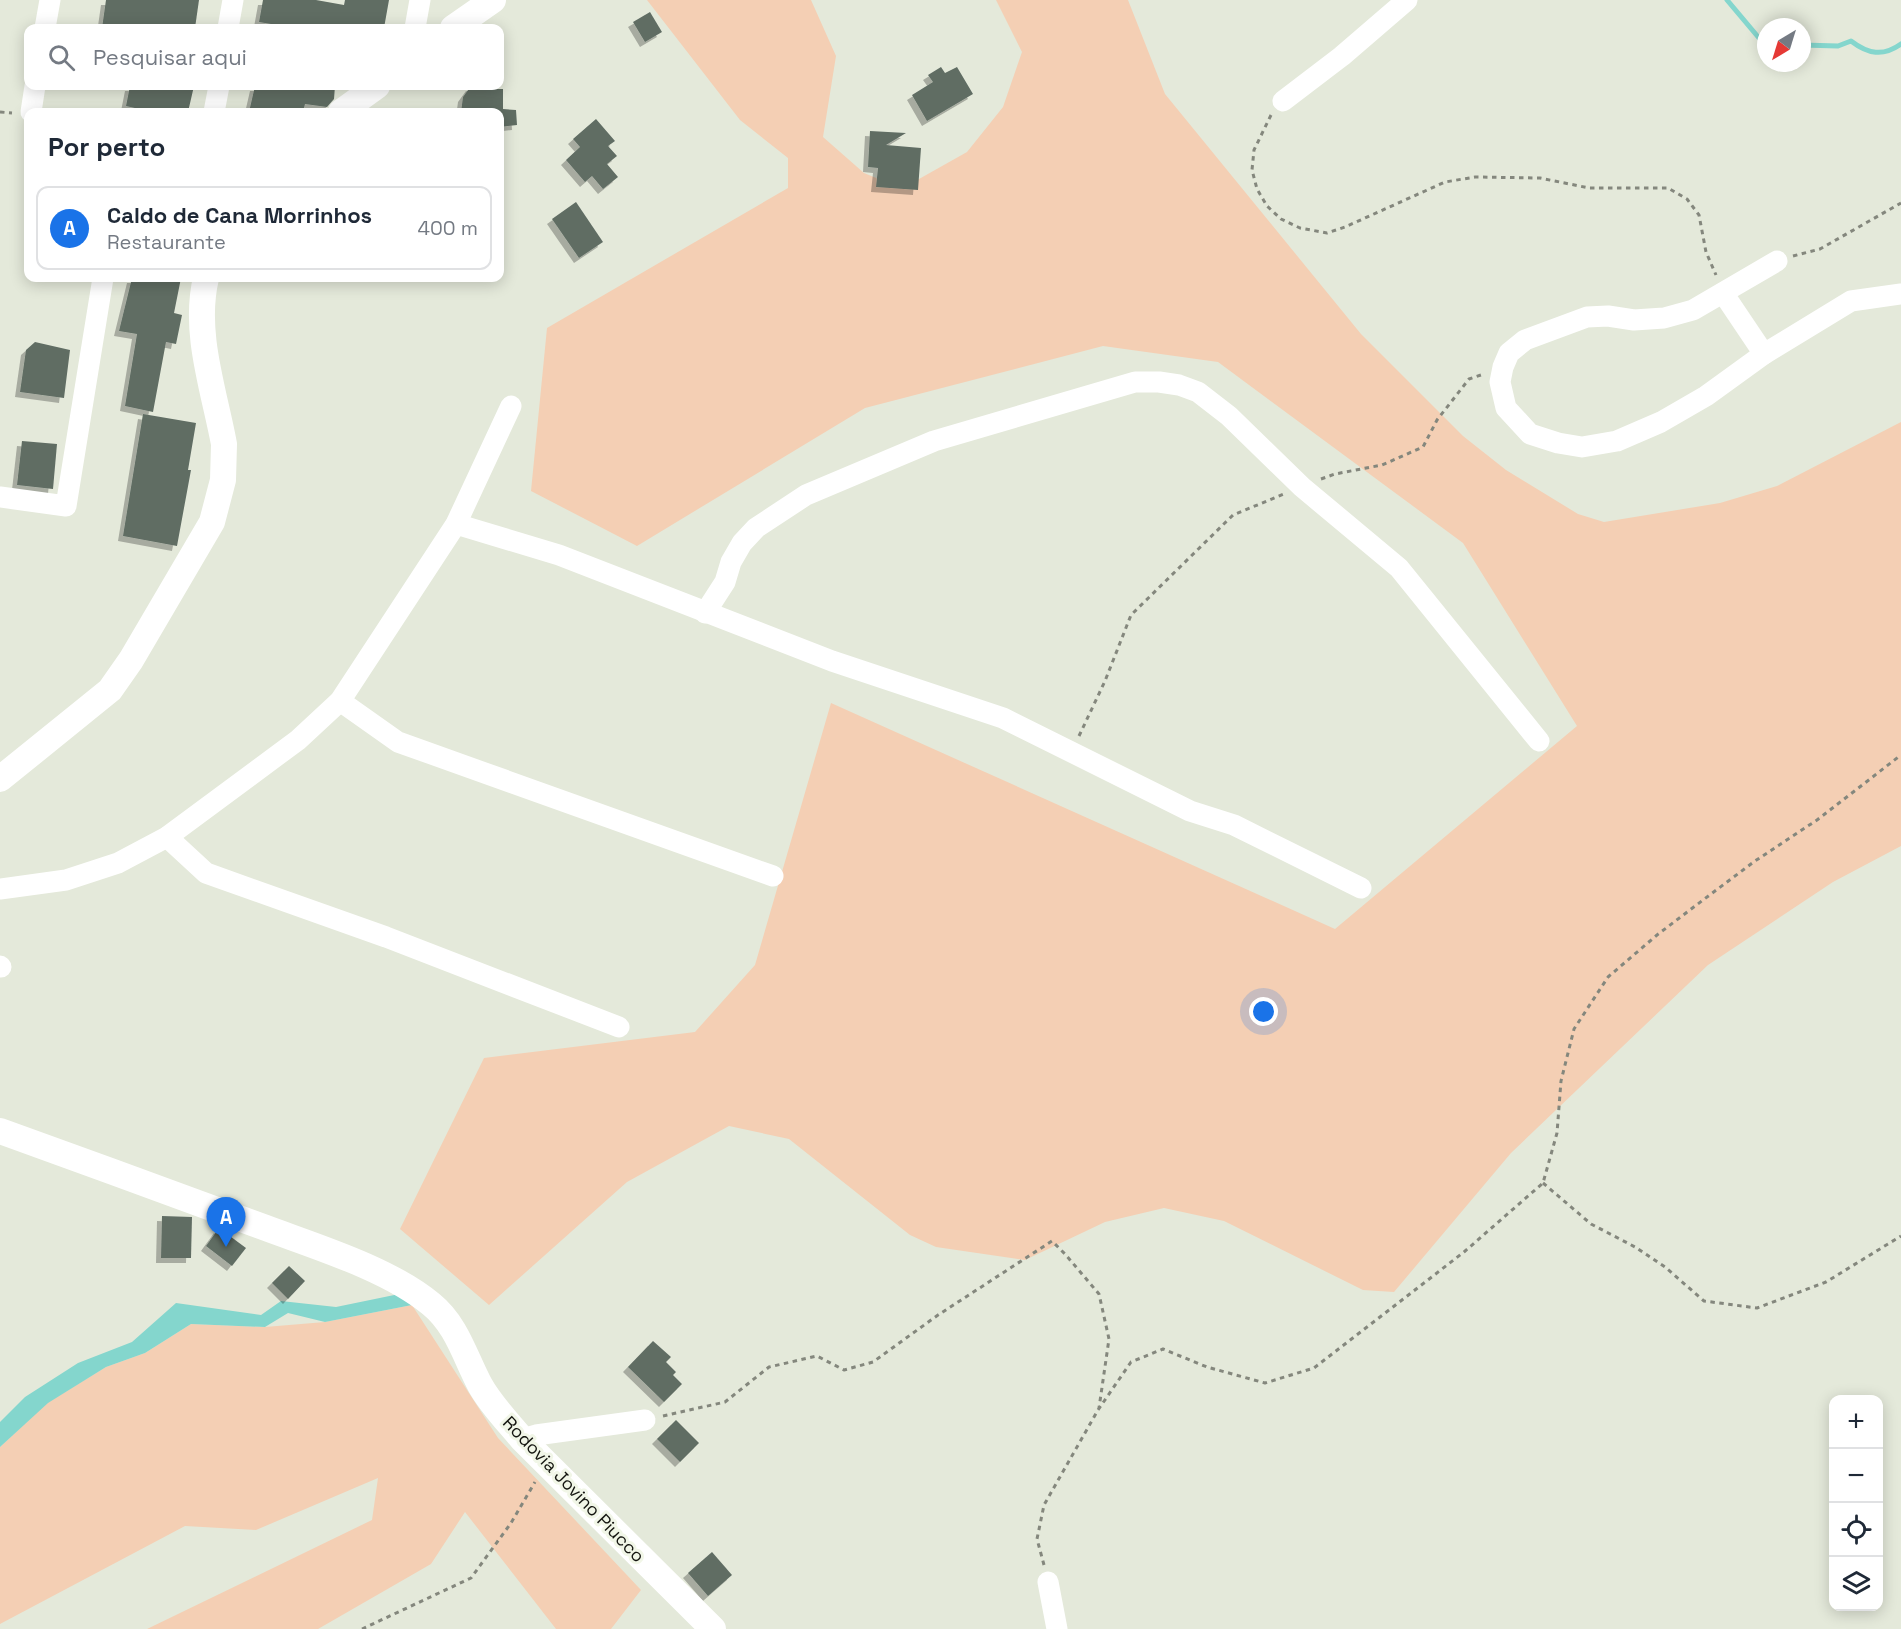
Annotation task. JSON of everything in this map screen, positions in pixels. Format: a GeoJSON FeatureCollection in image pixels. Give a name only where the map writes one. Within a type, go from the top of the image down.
{"type":"FeatureCollection","features":[{"type":"Feature","properties":{"kind":"main road"},"geometry":{"type":"LineString","coordinates":[[459,24],[494,0]]}},
{"type":"Feature","properties":{"kind":"main road"},"geometry":{"type":"LineString","coordinates":[[347,108],[371,90]]}},
{"type":"Feature","properties":{"kind":"main road"},"geometry":{"type":"LineString","coordinates":[[0,779],[110,690],[145,638],[212,522],[223,480],[225,458],[202,333],[201,304],[205,282]]}},
{"type":"Feature","properties":{"kind":"main road","name":"Rodovia Jovino Piucco"},"geometry":{"type":"LineString","coordinates":[[0,1131],[321,1248],[411,1290],[432,1305],[449,1324],[462,1345],[480,1385],[522,1439],[713,1629]]}},
{"type":"Feature","properties":{"kind":"street"},"geometry":{"type":"LineString","coordinates":[[46,24],[50,0]]}},
{"type":"Feature","properties":{"kind":"street"},"geometry":{"type":"LineString","coordinates":[[229,24],[233,0]]}},
{"type":"Feature","properties":{"kind":"street"},"geometry":{"type":"LineString","coordinates":[[416,24],[420,0]]}},
{"type":"Feature","properties":{"kind":"street"},"geometry":{"type":"LineString","coordinates":[[1283,101],[1342,56],[1407,0]]}},
{"type":"Feature","properties":{"kind":"street"},"geometry":{"type":"LineString","coordinates":[[32,108],[35,90]]}},
{"type":"Feature","properties":{"kind":"street"},"geometry":{"type":"LineString","coordinates":[[215,108],[218,90]]}},
{"type":"Feature","properties":{"kind":"street"},"geometry":{"type":"LineString","coordinates":[[1777,261],[1693,310],[1664,318],[1634,320],[1608,316],[1587,317],[1525,340],[1509,353],[1503,367],[1500,382],[1506,408],[1530,434],[1558,443],[1582,447],[1617,441],[1661,422],[1706,396],[1764,354],[1851,301],[1901,294]]}},
{"type":"Feature","properties":{"kind":"street"},"geometry":{"type":"LineString","coordinates":[[0,497],[66,506],[102,282]]}},
{"type":"Feature","properties":{"kind":"street"},"geometry":{"type":"LineString","coordinates":[[1723,293],[1764,354]]}},
{"type":"Feature","properties":{"kind":"street"},"geometry":{"type":"LineString","coordinates":[[705,613],[725,582],[731,562],[742,543],[756,528],[806,495],[826,485],[933,441],[1135,382],[1179,385],[1198,392],[1229,416],[1302,487],[1399,568],[1539,741]]}},
{"type":"Feature","properties":{"kind":"street"},"geometry":{"type":"LineString","coordinates":[[0,889],[66,880],[118,863],[166,837],[298,740],[340,701],[456,524],[511,406]]}},
{"type":"Feature","properties":{"kind":"street"},"geometry":{"type":"LineString","coordinates":[[456,524],[559,555],[832,662],[1003,718],[1190,811],[1234,825],[1361,888]]}},
{"type":"Feature","properties":{"kind":"street"},"geometry":{"type":"LineString","coordinates":[[340,701],[398,742],[773,876]]}},
{"type":"Feature","properties":{"kind":"street"},"geometry":{"type":"LineString","coordinates":[[166,837],[206,873],[386,937],[619,1027]]}},
{"type":"Feature","properties":{"kind":"street"},"geometry":{"type":"LineString","coordinates":[[522,1439],[536,1435],[645,1420]]}},
{"type":"Feature","properties":{"kind":"street"},"geometry":{"type":"LineString","coordinates":[[1048,1582],[1057,1629]]}},
{"type":"Feature","properties":{"kind":"path"},"geometry":{"type":"LineString","coordinates":[[1283,101],[1271,115],[1262,132],[1254,150],[1252,170],[1257,189],[1267,206],[1281,219],[1300,228],[1327,232],[1345,227],[1445,182],[1475,177],[1540,178],[1589,188],[1668,188],[1687,200],[1699,215],[1706,252],[1723,293]]}},
{"type":"Feature","properties":{"kind":"path"},"geometry":{"type":"LineString","coordinates":[[1777,261],[1820,249],[1901,203]]}},
{"type":"Feature","properties":{"kind":"path"},"geometry":{"type":"LineString","coordinates":[[1071,752],[1105,681],[1131,615],[1233,515],[1335,474],[1382,465],[1423,447],[1437,420],[1468,379],[1503,367]]}},
{"type":"Feature","properties":{"kind":"path"},"geometry":{"type":"LineString","coordinates":[[1048,1582],[1037,1539],[1044,1505],[1098,1410],[1131,1362],[1163,1349],[1208,1367],[1265,1383],[1314,1368],[1464,1252],[1543,1183],[1557,1133],[1561,1081],[1574,1029],[1608,977],[1693,907],[1755,861],[1817,820],[1901,755]]}},
{"type":"Feature","properties":{"kind":"path"},"geometry":{"type":"LineString","coordinates":[[1543,1183],[1591,1224],[1635,1247],[1665,1267],[1704,1301],[1757,1308],[1826,1282],[1901,1236]]}},
{"type":"Feature","properties":{"kind":"path"},"geometry":{"type":"LineString","coordinates":[[645,1420],[725,1402],[769,1367],[817,1356],[844,1370],[873,1362],[938,1315],[1052,1241],[1099,1294],[1109,1339],[1098,1410]]}},
{"type":"Feature","properties":{"kind":"path"},"geometry":{"type":"LineString","coordinates":[[362,1629],[471,1578],[511,1523],[546,1462]]}},
{"type":"Feature","properties":{"kind":"shaded area"},"geometry":{"type":"Polygon","coordinates":[[[647,0],[811,0],[836,56],[823,137],[864,173],[891,184],[919,179],[967,152],[1003,107],[1022,52],[996,0],[1128,0],[1165,94],[1361,334],[1463,436],[1506,470],[1578,514],[1604,522],[1720,503],[1777,486],[1901,422],[1901,846],[1833,882],[1708,965],[1511,1153],[1394,1292],[1363,1290],[1224,1221],[1164,1208],[1105,1222],[1025,1260],[936,1247],[910,1235],[789,1139],[729,1126],[627,1182],[489,1305],[400,1229],[484,1058],[695,1032],[755,965],[831,703],[1335,929],[1577,726],[1463,543],[1218,362],[1103,346],[865,408],[637,546],[531,491],[547,328],[788,188],[788,158],[740,120],[647,0]]]}},
{"type":"Feature","properties":{"kind":"shaded area"},"geometry":{"type":"Polygon","coordinates":[[[412,1305],[498,1438],[641,1590],[611,1629],[556,1629],[465,1512],[431,1564],[318,1629],[147,1629],[372,1520],[378,1478],[256,1530],[185,1526],[0,1624],[0,1447],[47,1403],[106,1367],[145,1353],[191,1324],[265,1327],[325,1322],[412,1305]]]}},
{"type":"Feature","properties":{"kind":"water"},"geometry":{"type":"Polygon","coordinates":[[[404,1293],[412,1305],[325,1322],[288,1313],[265,1327],[191,1324],[145,1353],[106,1367],[48,1403],[0,1447],[0,1422],[25,1397],[78,1363],[132,1342],[176,1303],[261,1315],[281,1301],[336,1307],[404,1293]]]}},
{"type":"Feature","properties":{"kind":"building"},"geometry":{"type":"Polygon","coordinates":[[[106,0],[199,0],[196,24],[103,24],[106,0]]]}},
{"type":"Feature","properties":{"kind":"building"},"geometry":{"type":"Polygon","coordinates":[[[263,0],[316,0],[344,5],[345,0],[389,0],[385,24],[271,24],[259,22],[263,0]]]}},
{"type":"Feature","properties":{"kind":"building"},"geometry":{"type":"Polygon","coordinates":[[[650,12],[662,32],[645,42],[633,22],[650,12]]]}},
{"type":"Feature","properties":{"kind":"building"},"geometry":{"type":"Polygon","coordinates":[[[941,67],[945,73],[957,67],[973,94],[927,121],[912,95],[933,82],[928,75],[941,67]]]}},
{"type":"Feature","properties":{"kind":"building"},"geometry":{"type":"Polygon","coordinates":[[[129,90],[193,90],[189,108],[126,106],[129,90]]]}},
{"type":"Feature","properties":{"kind":"building"},"geometry":{"type":"Polygon","coordinates":[[[254,90],[335,90],[334,99],[327,107],[305,104],[304,108],[250,108],[254,90]]]}},
{"type":"Feature","properties":{"kind":"building"},"geometry":{"type":"Polygon","coordinates":[[[468,90],[503,90],[503,108],[462,108],[463,97],[468,90]]]}},
{"type":"Feature","properties":{"kind":"building"},"geometry":{"type":"Polygon","coordinates":[[[504,109],[516,110],[517,125],[504,127],[504,109]]]}},
{"type":"Feature","properties":{"kind":"building"},"geometry":{"type":"Polygon","coordinates":[[[596,119],[615,141],[608,146],[617,156],[607,164],[618,177],[603,189],[592,176],[585,182],[566,160],[580,147],[573,139],[596,119]]]}},
{"type":"Feature","properties":{"kind":"building"},"geometry":{"type":"Polygon","coordinates":[[[870,131],[906,133],[886,145],[921,148],[918,190],[876,187],[878,168],[868,167],[870,131]]]}},
{"type":"Feature","properties":{"kind":"building"},"geometry":{"type":"Polygon","coordinates":[[[576,202],[603,242],[579,258],[552,219],[576,202]]]}},
{"type":"Feature","properties":{"kind":"building"},"geometry":{"type":"Polygon","coordinates":[[[131,282],[180,282],[174,313],[182,315],[176,344],[166,342],[153,412],[125,406],[137,334],[119,331],[131,282]]]}},
{"type":"Feature","properties":{"kind":"building"},"geometry":{"type":"Polygon","coordinates":[[[35,342],[70,350],[64,398],[20,392],[26,350],[35,342]]]}},
{"type":"Feature","properties":{"kind":"building"},"geometry":{"type":"Polygon","coordinates":[[[143,414],[196,423],[188,470],[191,470],[177,546],[123,536],[143,414]]]}},
{"type":"Feature","properties":{"kind":"building"},"geometry":{"type":"Polygon","coordinates":[[[22,441],[57,444],[53,489],[17,485],[22,441]]]}},
{"type":"Feature","properties":{"kind":"building"},"geometry":{"type":"Polygon","coordinates":[[[162,1216],[192,1217],[191,1258],[161,1258],[162,1216]]]}},
{"type":"Feature","properties":{"kind":"building"},"geometry":{"type":"Polygon","coordinates":[[[219,1228],[246,1248],[232,1266],[206,1246],[219,1228]]]}},
{"type":"Feature","properties":{"kind":"building"},"geometry":{"type":"Polygon","coordinates":[[[289,1266],[305,1281],[288,1299],[272,1283],[289,1266]]]}},
{"type":"Feature","properties":{"kind":"building"},"geometry":{"type":"Polygon","coordinates":[[[653,1341],[671,1357],[666,1362],[676,1372],[673,1375],[682,1384],[664,1402],[628,1367],[653,1341]]]}},
{"type":"Feature","properties":{"kind":"building"},"geometry":{"type":"Polygon","coordinates":[[[676,1420],[699,1443],[680,1462],[657,1439],[676,1420]]]}},
{"type":"Feature","properties":{"kind":"building"},"geometry":{"type":"Polygon","coordinates":[[[712,1552],[732,1575],[708,1596],[688,1573],[712,1552]]]}},
{"type":"Feature","properties":{"kind":"waterway"},"geometry":{"type":"LineString","coordinates":[[1727,0],[1757,36]]}},
{"type":"Feature","properties":{"kind":"waterway"},"geometry":{"type":"LineString","coordinates":[[1811,45],[1838,46],[1851,41],[1863,49],[1882,52],[1901,44]]}},
{"type":"Feature","properties":{"kind":"place","name":"Caldo de Cana Morrinhos"},"geometry":{"type":"Point","coordinates":[226,1247]}}]}
